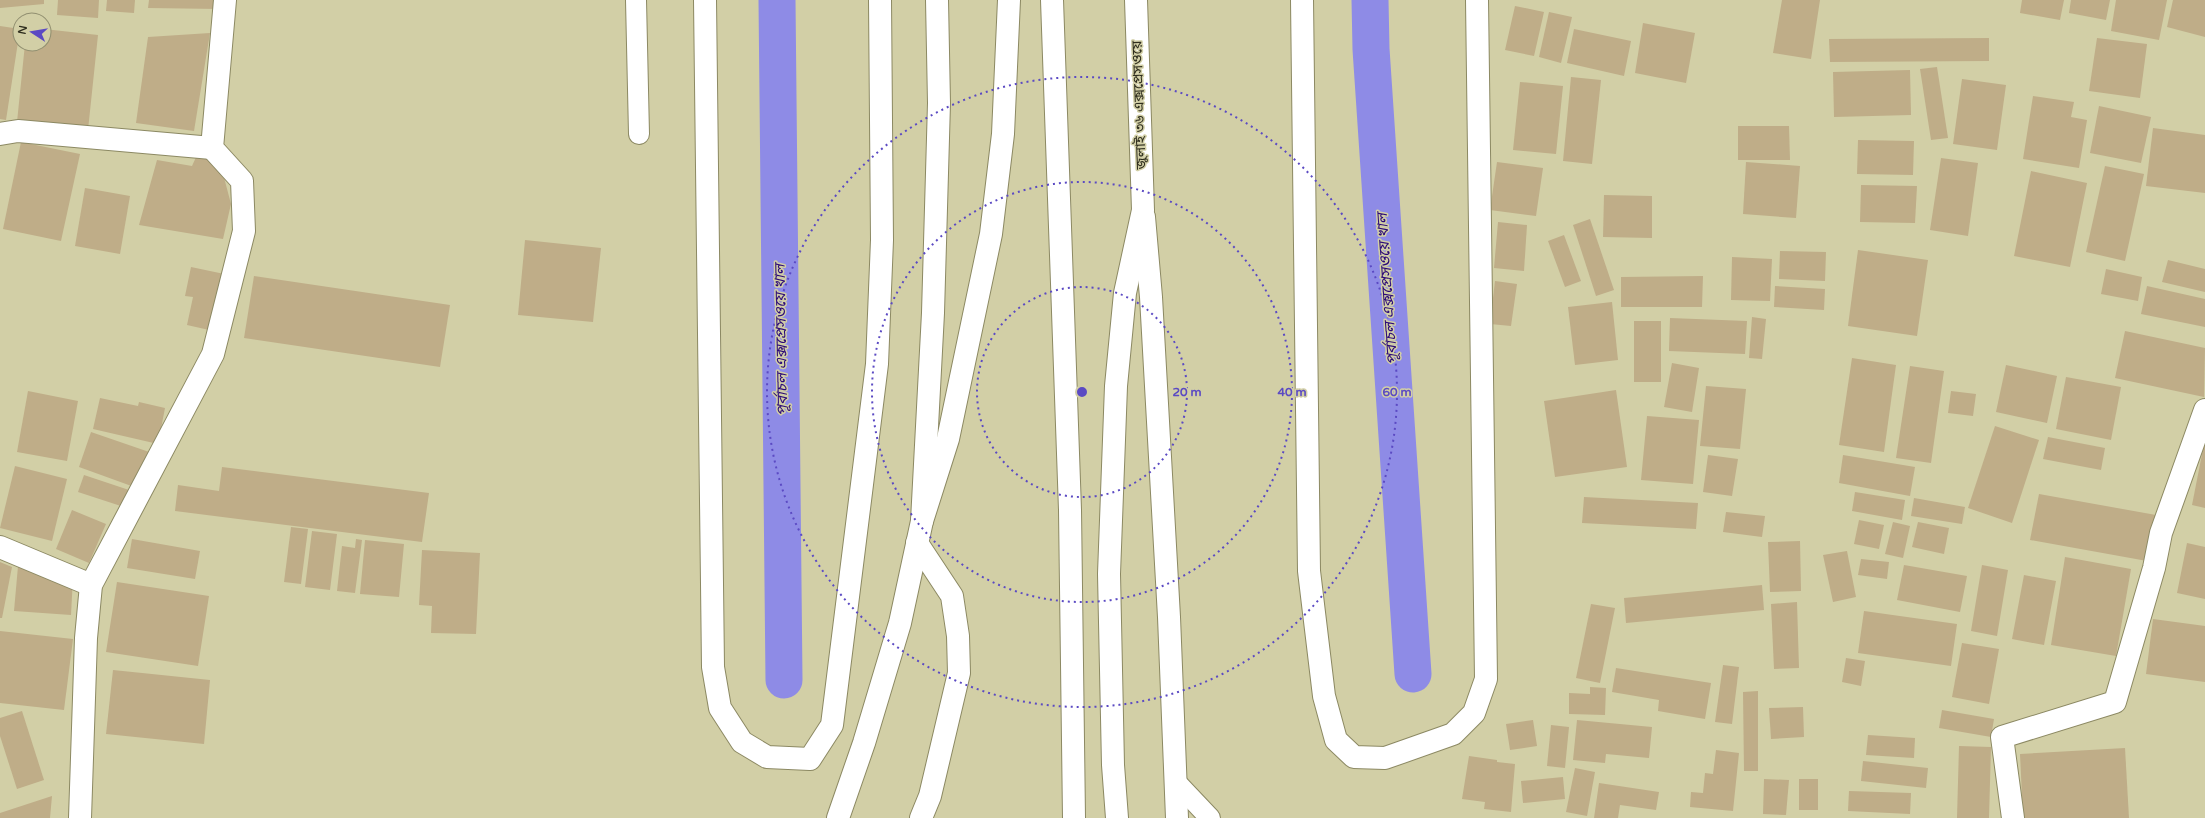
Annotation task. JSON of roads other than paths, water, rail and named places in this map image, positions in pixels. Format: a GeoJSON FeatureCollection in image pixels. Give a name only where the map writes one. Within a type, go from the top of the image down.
{"type":"FeatureCollection","features":[{"type":"Feature","properties":{"kind":"main road"},"geometry":{"type":"LineString","coordinates":[[212,148],[225,0]]}},
{"type":"Feature","properties":{"kind":"main road"},"geometry":{"type":"LineString","coordinates":[[705,0],[713,667],[720,708],[742,742],[767,756],[810,759],[832,725],[877,364],[882,240],[880,0]]}},
{"type":"Feature","properties":{"kind":"main road"},"geometry":{"type":"LineString","coordinates":[[922,521],[933,313],[939,103],[936,0]]}},
{"type":"Feature","properties":{"kind":"main road"},"geometry":{"type":"LineString","coordinates":[[838,818],[864,743],[900,624],[922,521],[948,440],[991,234],[1003,134],[1009,0]]}},
{"type":"Feature","properties":{"kind":"main road"},"geometry":{"type":"LineString","coordinates":[[1052,0],[1070,510],[1074,818]]}},
{"type":"Feature","properties":{"kind":"main road","name":"জুলাই ৩৬ এক্সপ্রেসওয়ে"},"geometry":{"type":"LineString","coordinates":[[1136,0],[1143,210]]}},
{"type":"Feature","properties":{"kind":"main road"},"geometry":{"type":"LineString","coordinates":[[1302,0],[1309,571],[1324,696],[1336,740],[1354,757],[1385,758],[1453,734],[1474,713],[1486,678],[1477,0]]}},
{"type":"Feature","properties":{"kind":"main road"},"geometry":{"type":"LineString","coordinates":[[0,134],[18,131],[212,148],[242,181],[244,231],[213,354],[91,585],[86,638],[80,818]]}},
{"type":"Feature","properties":{"kind":"main road"},"geometry":{"type":"LineString","coordinates":[[1143,210],[1151,305],[1168,609],[1177,818]]}},
{"type":"Feature","properties":{"kind":"main road"},"geometry":{"type":"LineString","coordinates":[[1117,818],[1113,765],[1109,574],[1116,386],[1125,294],[1143,210]]}},
{"type":"Feature","properties":{"kind":"main road"},"geometry":{"type":"LineString","coordinates":[[2013,818],[2002,737],[2115,702],[2154,568],[2161,533],[2205,410]]}},
{"type":"Feature","properties":{"kind":"main road"},"geometry":{"type":"LineString","coordinates":[[917,544],[952,596],[958,636],[959,673],[930,796],[921,818]]}},
{"type":"Feature","properties":{"kind":"main road"},"geometry":{"type":"LineString","coordinates":[[0,547],[91,585]]}},
{"type":"Feature","properties":{"kind":"lane"},"geometry":{"type":"LineString","coordinates":[[636,0],[639,134]]}},
{"type":"Feature","properties":{"kind":"lane"},"geometry":{"type":"LineString","coordinates":[[1175,781],[1210,818]]}},
{"type":"Feature","properties":{"kind":"waterway","name":"পূর্বাচল এক্সপ্রেসওয়ে খাল"},"geometry":{"type":"LineString","coordinates":[[777,0],[784,680]]}},
{"type":"Feature","properties":{"kind":"waterway","name":"পূর্বাচল এক্সপ্রেসওয়ে খাল"},"geometry":{"type":"LineString","coordinates":[[1370,0],[1371,49],[1413,674]]}}]}
